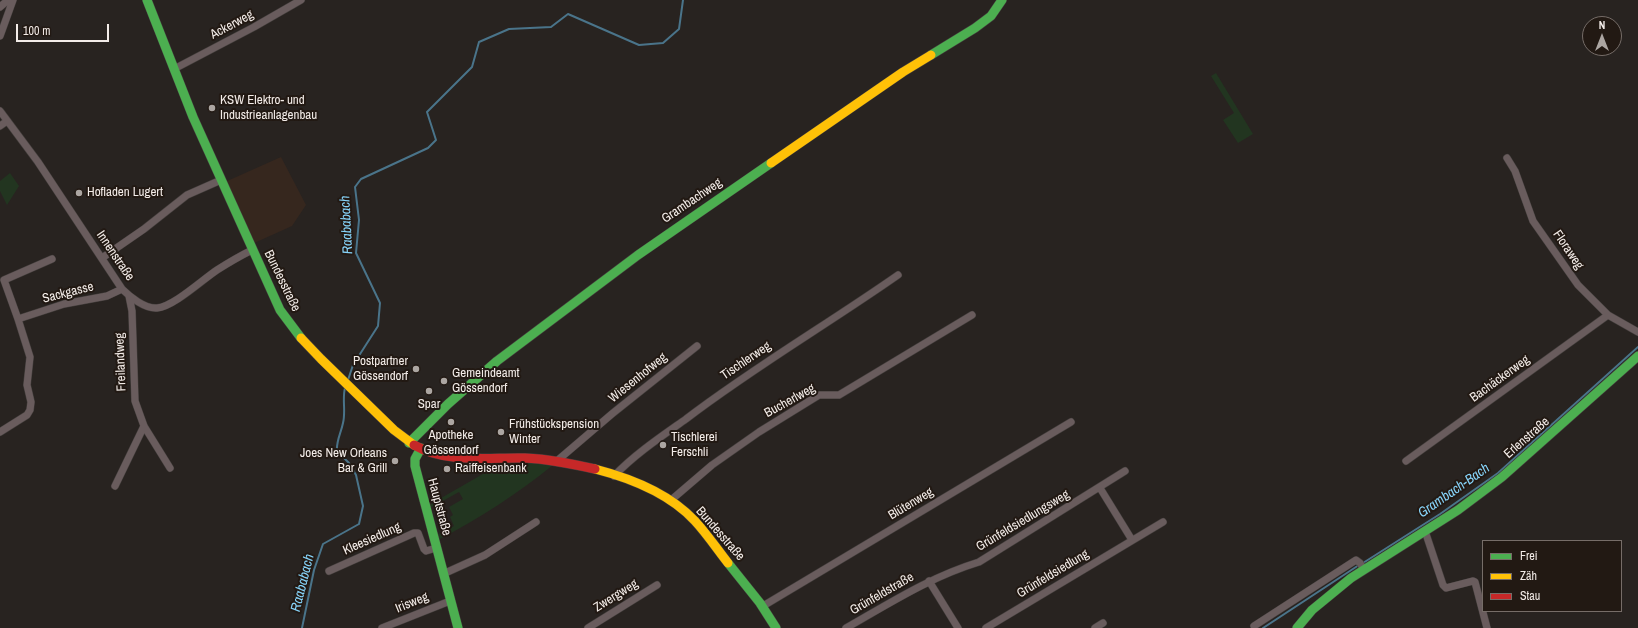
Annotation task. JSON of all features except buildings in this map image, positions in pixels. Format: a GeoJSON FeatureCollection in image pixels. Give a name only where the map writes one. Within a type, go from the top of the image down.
{"type":"FeatureCollection","features":[{"type":"Feature","properties":{"kind":"street"},"geometry":{"type":"LineString","coordinates":[[0,8],[8,0]]}},
{"type":"Feature","properties":{"kind":"street"},"geometry":{"type":"LineString","coordinates":[[0,36],[13,0]]}},
{"type":"Feature","properties":{"kind":"street","name":"Bundesstraße"},"geometry":{"type":"LineString","coordinates":[[147,0],[193,117],[280,310],[292,328],[340,377],[409,443],[432,452],[472,458],[525,458],[558,460],[644,486],[670,501],[694,520],[764,606],[776,628]]}},
{"type":"Feature","properties":{"kind":"street","name":"Ackerweg"},"geometry":{"type":"LineString","coordinates":[[174,69],[256,26],[301,0]]}},
{"type":"Feature","properties":{"kind":"street","name":"Grambachweg"},"geometry":{"type":"LineString","coordinates":[[409,443],[453,400],[497,361],[638,254],[903,72],[975,28],[991,16],[1002,0]]}},
{"type":"Feature","properties":{"kind":"street","name":"Innenstraße"},"geometry":{"type":"LineString","coordinates":[[0,111],[38,162],[122,289],[129,296],[145,305],[152,308],[158,308],[168,304],[216,271],[252,250]]}},
{"type":"Feature","properties":{"kind":"street"},"geometry":{"type":"LineString","coordinates":[[0,126],[8,121]]}},
{"type":"Feature","properties":{"kind":"street","name":"Floraweg"},"geometry":{"type":"LineString","coordinates":[[1506,158],[1515,172],[1533,221],[1578,285],[1608,315],[1638,332]]}},
{"type":"Feature","properties":{"kind":"street"},"geometry":{"type":"LineString","coordinates":[[102,258],[144,229],[187,195],[221,180]]}},
{"type":"Feature","properties":{"kind":"street"},"geometry":{"type":"LineString","coordinates":[[0,432],[27,415],[30,410],[31,402],[27,385],[30,357],[4,280],[52,259]]}},
{"type":"Feature","properties":{"kind":"street","name":"Tischlerweg"},"geometry":{"type":"LineString","coordinates":[[614,476],[661,437],[707,403],[791,345],[898,276]]}},
{"type":"Feature","properties":{"kind":"street","name":"Sackgasse"},"geometry":{"type":"LineString","coordinates":[[18,319],[64,304],[108,296],[122,289]]}},
{"type":"Feature","properties":{"kind":"street","name":"Freilandweg"},"geometry":{"type":"LineString","coordinates":[[129,296],[132,311],[134,394],[144,426],[170,468]]}},
{"type":"Feature","properties":{"kind":"street"},"geometry":{"type":"LineString","coordinates":[[132,311],[141,304],[145,305]]}},
{"type":"Feature","properties":{"kind":"street","name":"Bucherlweg"},"geometry":{"type":"LineString","coordinates":[[670,501],[712,465],[759,432],[819,395],[839,395],[972,315]]}},
{"type":"Feature","properties":{"kind":"street","name":"Bachäckerweg"},"geometry":{"type":"LineString","coordinates":[[1406,461],[1608,315]]}},
{"type":"Feature","properties":{"kind":"street","name":"Wiesenhofweg"},"geometry":{"type":"LineString","coordinates":[[558,460],[613,413],[697,346]]}},
{"type":"Feature","properties":{"kind":"street","name":"Erlenstraße"},"geometry":{"type":"LineString","coordinates":[[1299,627],[1315,607],[1362,566],[1425,531],[1458,510],[1509,471],[1611,382],[1638,356]]}},
{"type":"Feature","properties":{"kind":"street","name":"Blütenweg"},"geometry":{"type":"LineString","coordinates":[[764,606],[1071,422]]}},
{"type":"Feature","properties":{"kind":"street"},"geometry":{"type":"LineString","coordinates":[[115,486],[144,426]]}},
{"type":"Feature","properties":{"kind":"street","name":"Hauptstraße"},"geometry":{"type":"LineString","coordinates":[[421,448],[415,459],[415,466],[458,628]]}},
{"type":"Feature","properties":{"kind":"street","name":"Grünfeldsiedlungsweg"},"geometry":{"type":"LineString","coordinates":[[929,581],[953,570],[979,562],[1100,488],[1125,471]]}},
{"type":"Feature","properties":{"kind":"street"},"geometry":{"type":"LineString","coordinates":[[1100,488],[1132,540]]}},
{"type":"Feature","properties":{"kind":"street"},"geometry":{"type":"LineString","coordinates":[[443,574],[485,555],[536,522]]}},
{"type":"Feature","properties":{"kind":"street","name":"Grünfeldsiedlung"},"geometry":{"type":"LineString","coordinates":[[986,628],[1163,522]]}},
{"type":"Feature","properties":{"kind":"street"},"geometry":{"type":"LineString","coordinates":[[1425,531],[1443,586],[1446,588],[1473,581],[1482,610]]}},
{"type":"Feature","properties":{"kind":"street","name":"Kleesiedlung"},"geometry":{"type":"LineString","coordinates":[[329,571],[414,533],[418,533],[421,537],[424,549],[426,551],[436,548]]}},
{"type":"Feature","properties":{"kind":"street","name":"Erlenstraße"},"geometry":{"type":"LineString","coordinates":[[1254,626],[1356,560],[1362,566]]}},
{"type":"Feature","properties":{"kind":"street"},"geometry":{"type":"LineString","coordinates":[[929,581],[958,628]]}},
{"type":"Feature","properties":{"kind":"street","name":"Grünfeldstraße"},"geometry":{"type":"LineString","coordinates":[[846,628],[929,581]]}},
{"type":"Feature","properties":{"kind":"street","name":"Zwergweg"},"geometry":{"type":"LineString","coordinates":[[588,628],[657,585]]}},
{"type":"Feature","properties":{"kind":"street","name":"Irisweg"},"geometry":{"type":"LineString","coordinates":[[382,628],[450,601]]}},
{"type":"Feature","properties":{"kind":"street"},"geometry":{"type":"LineString","coordinates":[[1482,612],[1487,628]]}},
{"type":"Feature","properties":{"kind":"street"},"geometry":{"type":"LineString","coordinates":[[1094,628],[1103,623]]}},
{"type":"Feature","properties":{"kind":"shaded area"},"geometry":{"type":"Polygon","coordinates":[[[281,157],[306,205],[292,226],[252,244],[225,182],[281,157]]]}},
{"type":"Feature","properties":{"kind":"green space"},"geometry":{"type":"Polygon","coordinates":[[[1216,73],[1253,134],[1238,143],[1223,120],[1234,113],[1211,76],[1216,73]]]}},
{"type":"Feature","properties":{"kind":"green space"},"geometry":{"type":"Polygon","coordinates":[[[10,173],[19,186],[7,205],[0,191],[0,181],[10,173]]]}},
{"type":"Feature","properties":{"kind":"green space"},"geometry":{"type":"Polygon","coordinates":[[[536,462],[553,465],[497,506],[438,540],[436,535],[454,526],[450,517],[453,515],[449,507],[463,499],[459,492],[430,508],[429,505],[495,467],[495,463],[536,462]]]}},
{"type":"Feature","properties":{"kind":"waterway","name":"Raababach"},"geometry":{"type":"LineString","coordinates":[[348,380],[353,365],[378,326],[380,303],[356,253],[359,220],[355,187],[361,179],[428,148],[436,140],[427,112],[472,67],[479,42],[509,29],[551,27],[568,14],[639,45],[663,43],[679,29],[683,0]]}},
{"type":"Feature","properties":{"kind":"waterway","name":"Grambach-Bach"},"geometry":{"type":"LineString","coordinates":[[1363,563],[1440,514],[1498,473],[1638,347]]}},
{"type":"Feature","properties":{"kind":"waterway","name":"Raababach"},"geometry":{"type":"LineString","coordinates":[[302,628],[314,570],[323,544],[359,524],[363,506],[356,475],[349,463],[337,451],[338,440],[344,419],[345,388]]}},
{"type":"Feature","properties":{"kind":"waterway","name":"Grambach-Bach"},"geometry":{"type":"LineString","coordinates":[[1263,628],[1359,565]]}},
{"type":"Feature","properties":{"kind":"traffic: fast"},"geometry":{"type":"LineString","coordinates":[[147,0],[193,117],[280,310],[301,338]]}},
{"type":"Feature","properties":{"kind":"traffic: fast"},"geometry":{"type":"LineString","coordinates":[[931,55],[975,28],[991,16],[1002,0]]}},
{"type":"Feature","properties":{"kind":"traffic: fast"},"geometry":{"type":"LineString","coordinates":[[409,443],[448,404],[497,361],[638,255],[771,163]]}},
{"type":"Feature","properties":{"kind":"traffic: fast"},"geometry":{"type":"LineString","coordinates":[[1297,628],[1312,610],[1351,578],[1458,510],[1502,477],[1638,356]]}},
{"type":"Feature","properties":{"kind":"traffic: fast"},"geometry":{"type":"LineString","coordinates":[[421,448],[415,459],[415,466],[458,628]]}},
{"type":"Feature","properties":{"kind":"traffic: fast"},"geometry":{"type":"LineString","coordinates":[[728,563],[760,603],[776,628]]}},
{"type":"Feature","properties":{"kind":"traffic: slow"},"geometry":{"type":"LineString","coordinates":[[771,163],[903,72],[931,55]]}},
{"type":"Feature","properties":{"kind":"traffic: slow"},"geometry":{"type":"LineString","coordinates":[[301,338],[394,430],[414,445]]}},
{"type":"Feature","properties":{"kind":"traffic: slow"},"geometry":{"type":"LineString","coordinates":[[595,469],[622,477],[649,488],[674,503],[695,521],[728,563]]}},
{"type":"Feature","properties":{"kind":"traffic: jam"},"geometry":{"type":"LineString","coordinates":[[414,445],[440,455],[454,457],[525,458],[560,462],[595,469]]}},
{"type":"Feature","properties":{"kind":"place","name":"KSW Elektro- und Industrieanlagenbau"},"geometry":{"type":"Point","coordinates":[212,108]}},
{"type":"Feature","properties":{"kind":"place","name":"Hofladen Lugert"},"geometry":{"type":"Point","coordinates":[79,193]}},
{"type":"Feature","properties":{"kind":"place","name":"Postpartner Gössendorf"},"geometry":{"type":"Point","coordinates":[416,369]}},
{"type":"Feature","properties":{"kind":"place","name":"Gemeindeamt Gössendorf"},"geometry":{"type":"Point","coordinates":[444,381]}},
{"type":"Feature","properties":{"kind":"place","name":"Spar"},"geometry":{"type":"Point","coordinates":[429,391]}},
{"type":"Feature","properties":{"kind":"place","name":"Apotheke Gössendorf"},"geometry":{"type":"Point","coordinates":[451,422]}},
{"type":"Feature","properties":{"kind":"place","name":"Frühstückspension Winter"},"geometry":{"type":"Point","coordinates":[501,432]}},
{"type":"Feature","properties":{"kind":"place","name":"Tischlerei Ferschli"},"geometry":{"type":"Point","coordinates":[663,445]}},
{"type":"Feature","properties":{"kind":"place","name":"Joes New Orleans Bar & Grill"},"geometry":{"type":"Point","coordinates":[395,461]}},
{"type":"Feature","properties":{"kind":"place","name":"Raiffeisenbank"},"geometry":{"type":"Point","coordinates":[447,469]}}]}
